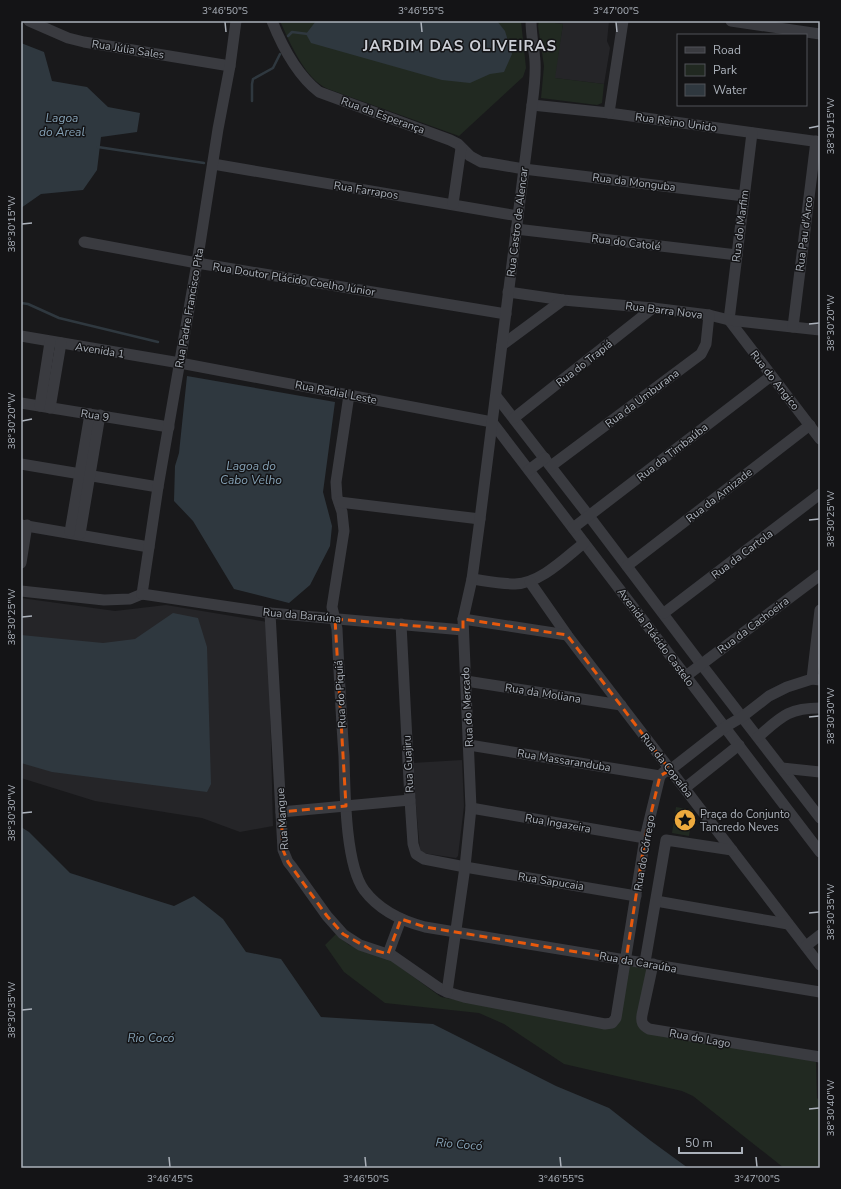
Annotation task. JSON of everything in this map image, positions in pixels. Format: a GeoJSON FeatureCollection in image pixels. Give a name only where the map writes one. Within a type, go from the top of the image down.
{"type":"FeatureCollection","features":[{"type":"Feature","properties":{"kind":"street","name":"Rua Júlia Sales"},"geometry":{"type":"LineString","coordinates":[[29,21],[68,38],[84,42],[230,66]]}},
{"type":"Feature","properties":{"kind":"street","name":"Rua Padre Francisco Pita"},"geometry":{"type":"LineString","coordinates":[[142,594],[158,487],[197,263],[218,129],[230,66],[236,21]]}},
{"type":"Feature","properties":{"kind":"street","name":"Rua da Esperança"},"geometry":{"type":"LineString","coordinates":[[272,21],[287,52],[305,78],[321,93],[440,136],[458,144],[470,156],[481,162],[524,169]]}},
{"type":"Feature","properties":{"kind":"street","name":"Rua Castro de Alencar"},"geometry":{"type":"LineString","coordinates":[[492,422],[532,105],[535,60],[531,36],[531,21]]}},
{"type":"Feature","properties":{"kind":"street"},"geometry":{"type":"LineString","coordinates":[[609,113],[623,21]]}},
{"type":"Feature","properties":{"kind":"street"},"geometry":{"type":"LineString","coordinates":[[731,21],[820,34]]}},
{"type":"Feature","properties":{"kind":"street","name":"Rua Reino Unido"},"geometry":{"type":"LineString","coordinates":[[532,105],[609,113],[818,141]]}},
{"type":"Feature","properties":{"kind":"street","name":"Rua do Marfim"},"geometry":{"type":"LineString","coordinates":[[729,320],[752,133]]}},
{"type":"Feature","properties":{"kind":"street","name":"Rua Pau d'Arco"},"geometry":{"type":"LineString","coordinates":[[793,327],[818,141]]}},
{"type":"Feature","properties":{"kind":"street"},"geometry":{"type":"LineString","coordinates":[[453,204],[461,148]]}},
{"type":"Feature","properties":{"kind":"street","name":"Rua Farrapos"},"geometry":{"type":"LineString","coordinates":[[213,164],[298,180],[453,204],[518,216]]}},
{"type":"Feature","properties":{"kind":"street","name":"Rua da Monguba"},"geometry":{"type":"LineString","coordinates":[[524,169],[744,196]]}},
{"type":"Feature","properties":{"kind":"street","name":"Rua do Catolé"},"geometry":{"type":"LineString","coordinates":[[516,229],[737,255]]}},
{"type":"Feature","properties":{"kind":"street","name":"Rua Doutor Plácido Coelho Júnior"},"geometry":{"type":"LineString","coordinates":[[84,242],[197,263],[506,314]]}},
{"type":"Feature","properties":{"kind":"street","name":"Rua Barra Nova"},"geometry":{"type":"LineString","coordinates":[[508,292],[563,300],[653,308],[709,315],[729,320],[820,330]]}},
{"type":"Feature","properties":{"kind":"street"},"geometry":{"type":"LineString","coordinates":[[502,345],[563,300]]}},
{"type":"Feature","properties":{"kind":"street","name":"Rua do Trapiá"},"geometry":{"type":"LineString","coordinates":[[514,418],[653,308]]}},
{"type":"Feature","properties":{"kind":"street","name":"Rua da Umburana"},"geometry":{"type":"LineString","coordinates":[[529,470],[548,462],[701,354],[706,344],[709,315]]}},
{"type":"Feature","properties":{"kind":"street","name":"Rua do Angico"},"geometry":{"type":"LineString","coordinates":[[729,320],[820,439]]}},
{"type":"Feature","properties":{"kind":"street","name":"Avenida 1"},"geometry":{"type":"LineString","coordinates":[[21,336],[180,363]]}},
{"type":"Feature","properties":{"kind":"street"},"geometry":{"type":"LineString","coordinates":[[45,407],[56,342]]}},
{"type":"Feature","properties":{"kind":"street","name":"Rua Radial Leste"},"geometry":{"type":"LineString","coordinates":[[180,363],[492,422]]}},
{"type":"Feature","properties":{"kind":"street","name":"Rua da Timbaúba"},"geometry":{"type":"LineString","coordinates":[[573,528],[771,376]]}},
{"type":"Feature","properties":{"kind":"street","name":"Rua do Piquiá"},"geometry":{"type":"LineString","coordinates":[[350,395],[336,482],[336,497],[342,512],[344,531],[332,607],[337,629],[346,806],[353,864],[357,878],[364,890],[384,910],[401,919],[425,927],[456,931]]}},
{"type":"Feature","properties":{"kind":"street","name":"Avenida Plácido Castelo"},"geometry":{"type":"LineString","coordinates":[[496,396],[820,818]]}},
{"type":"Feature","properties":{"kind":"street","name":"Rua 9"},"geometry":{"type":"LineString","coordinates":[[21,403],[169,427]]}},
{"type":"Feature","properties":{"kind":"street"},"geometry":{"type":"LineString","coordinates":[[75,533],[95,415]]}},
{"type":"Feature","properties":{"kind":"street","name":"Avenida Plácido Castelo"},"geometry":{"type":"LineString","coordinates":[[492,422],[820,852]]}},
{"type":"Feature","properties":{"kind":"street","name":"Rua do Mercado"},"geometry":{"type":"LineString","coordinates":[[447,992],[465,867],[471,808],[463,624],[472,579],[492,422]]}},
{"type":"Feature","properties":{"kind":"street","name":"Rua da Amizade"},"geometry":{"type":"LineString","coordinates":[[627,566],[810,425]]}},
{"type":"Feature","properties":{"kind":"street"},"geometry":{"type":"LineString","coordinates":[[21,464],[158,487]]}},
{"type":"Feature","properties":{"kind":"street","name":"Rua da Cartola"},"geometry":{"type":"LineString","coordinates":[[664,613],[820,494]]}},
{"type":"Feature","properties":{"kind":"street"},"geometry":{"type":"LineString","coordinates":[[339,502],[480,520]]}},
{"type":"Feature","properties":{"kind":"street"},"geometry":{"type":"LineString","coordinates":[[21,563],[24,525],[149,547]]}},
{"type":"Feature","properties":{"kind":"street"},"geometry":{"type":"LineString","coordinates":[[472,579],[515,584],[530,582],[542,576],[584,543]]}},
{"type":"Feature","properties":{"kind":"street","name":"Rua da Cachoeira"},"geometry":{"type":"LineString","coordinates":[[686,676],[820,575]]}},
{"type":"Feature","properties":{"kind":"street","name":"Rua da Copaíba"},"geometry":{"type":"LineString","coordinates":[[530,582],[567,635],[820,965]]}},
{"type":"Feature","properties":{"kind":"street"},"geometry":{"type":"LineString","coordinates":[[21,591],[104,600],[130,599],[142,594]]}},
{"type":"Feature","properties":{"kind":"street","name":"Rua da Baraúna"},"geometry":{"type":"LineString","coordinates":[[142,594],[270,613],[400,624],[463,624],[567,635]]}},
{"type":"Feature","properties":{"kind":"street","name":"Rua Mangue"},"geometry":{"type":"LineString","coordinates":[[270,613],[283,850],[285,856],[326,916],[343,934],[370,949],[399,959],[431,984],[447,992]]}},
{"type":"Feature","properties":{"kind":"street"},"geometry":{"type":"LineString","coordinates":[[660,776],[664,772],[673,773],[727,730],[744,719],[769,696],[779,690],[816,679],[820,615]]}},
{"type":"Feature","properties":{"kind":"street","name":"Rua Guajiru"},"geometry":{"type":"LineString","coordinates":[[400,624],[413,844],[416,854],[424,859],[465,867]]}},
{"type":"Feature","properties":{"kind":"street","name":"Rua da Moliana"},"geometry":{"type":"LineString","coordinates":[[466,681],[621,705]]}},
{"type":"Feature","properties":{"kind":"street"},"geometry":{"type":"LineString","coordinates":[[756,734],[794,710],[820,708]]}},
{"type":"Feature","properties":{"kind":"street"},"geometry":{"type":"LineString","coordinates":[[684,786],[738,744]]}},
{"type":"Feature","properties":{"kind":"street","name":"Rua Massaranduba"},"geometry":{"type":"LineString","coordinates":[[469,745],[660,776]]}},
{"type":"Feature","properties":{"kind":"street"},"geometry":{"type":"LineString","coordinates":[[782,768],[820,772]]}},
{"type":"Feature","properties":{"kind":"street","name":"Rua do Córrego"},"geometry":{"type":"LineString","coordinates":[[447,992],[464,997],[605,1024],[612,1023],[616,1018],[628,960],[645,838],[660,776]]}},
{"type":"Feature","properties":{"kind":"street"},"geometry":{"type":"LineString","coordinates":[[281,812],[410,800]]}},
{"type":"Feature","properties":{"kind":"street","name":"Rua Ingazeira"},"geometry":{"type":"LineString","coordinates":[[471,808],[645,838]]}},
{"type":"Feature","properties":{"kind":"street","name":"Rua do Córrego"},"geometry":{"type":"LineString","coordinates":[[647,963],[666,840],[732,850]]}},
{"type":"Feature","properties":{"kind":"street","name":"Rua Sapucaia"},"geometry":{"type":"LineString","coordinates":[[465,867],[636,896]]}},
{"type":"Feature","properties":{"kind":"street"},"geometry":{"type":"LineString","coordinates":[[656,901],[788,924]]}},
{"type":"Feature","properties":{"kind":"street"},"geometry":{"type":"LineString","coordinates":[[388,954],[401,919]]}},
{"type":"Feature","properties":{"kind":"street","name":"Rua da Caraúba"},"geometry":{"type":"LineString","coordinates":[[456,931],[820,992]]}},
{"type":"Feature","properties":{"kind":"street"},"geometry":{"type":"LineString","coordinates":[[806,946],[820,935]]}},
{"type":"Feature","properties":{"kind":"street","name":"Rua do Lago"},"geometry":{"type":"LineString","coordinates":[[647,963],[641,1020],[645,1027],[649,1029],[820,1057]]}},
{"type":"Feature","properties":{"kind":"highlighted area"},"geometry":{"type":"Polygon","coordinates":[[[335,619],[463,630],[463,619],[567,635],[670,770],[660,776],[645,838],[626,960],[425,927],[401,919],[388,954],[370,949],[343,934],[327,916],[288,862],[283,850],[281,812],[346,806],[335,619]]]}},
{"type":"Feature","properties":{"kind":"shaded area"},"geometry":{"type":"Polygon","coordinates":[[[542,21],[609,21],[607,41],[610,48],[604,84],[554,78],[563,24],[542,21]]]}},
{"type":"Feature","properties":{"kind":"shaded area"},"geometry":{"type":"Polygon","coordinates":[[[21,598],[115,611],[166,605],[268,622],[273,826],[240,832],[202,818],[95,801],[21,778],[21,598]]]}},
{"type":"Feature","properties":{"kind":"shaded area"},"geometry":{"type":"Polygon","coordinates":[[[462,760],[464,806],[458,856],[456,858],[422,853],[420,850],[412,763],[462,760]]]}},
{"type":"Feature","properties":{"kind":"green space"},"geometry":{"type":"Polygon","coordinates":[[[280,21],[521,21],[526,68],[523,77],[459,136],[328,89],[320,84],[305,69],[299,60],[280,21]]]}},
{"type":"Feature","properties":{"kind":"green space"},"geometry":{"type":"Polygon","coordinates":[[[539,21],[563,24],[555,78],[604,84],[602,103],[597,105],[541,98],[544,66],[538,26],[539,21]]]}},
{"type":"Feature","properties":{"kind":"green space"},"geometry":{"type":"Polygon","coordinates":[[[676,807],[693,810],[689,836],[672,833],[676,807]]]}},
{"type":"Feature","properties":{"kind":"green space"},"geometry":{"type":"Polygon","coordinates":[[[336,934],[349,945],[389,959],[441,997],[608,1028],[629,965],[647,967],[639,1022],[816,1062],[817,1098],[820,1101],[820,1168],[784,1168],[693,1096],[682,1091],[564,1064],[504,1024],[479,1013],[385,1003],[344,972],[325,945],[336,934]]]}},
{"type":"Feature","properties":{"kind":"water"},"geometry":{"type":"Polygon","coordinates":[[[316,21],[497,21],[505,31],[512,54],[504,72],[490,74],[470,83],[442,80],[311,43],[306,34],[316,21]]]}},
{"type":"Feature","properties":{"kind":"water","name":"Lagoa do Areal"},"geometry":{"type":"Polygon","coordinates":[[[21,43],[44,52],[52,81],[87,87],[108,107],[140,113],[137,132],[101,137],[97,170],[83,190],[41,194],[21,208],[21,43]]]}},
{"type":"Feature","properties":{"kind":"water","name":"Lagoa do Cabo Velho"},"geometry":{"type":"Polygon","coordinates":[[[187,376],[335,402],[323,492],[332,526],[330,546],[310,585],[289,603],[234,589],[193,521],[174,501],[175,466],[179,453],[187,376]]]}},
{"type":"Feature","properties":{"kind":"water"},"geometry":{"type":"Polygon","coordinates":[[[173,613],[198,618],[207,647],[211,784],[207,792],[52,772],[21,763],[21,635],[103,643],[135,639],[173,613]]]}},
{"type":"Feature","properties":{"kind":"water","name":"Rio Cocó"},"geometry":{"type":"Polygon","coordinates":[[[21,827],[29,832],[70,873],[174,906],[194,896],[223,919],[246,952],[281,959],[321,1017],[433,1024],[556,1086],[609,1108],[688,1168],[21,1168],[21,827]]]}},
{"type":"Feature","properties":{"kind":"waterway"},"geometry":{"type":"LineString","coordinates":[[288,36],[292,32],[308,34]]}},
{"type":"Feature","properties":{"kind":"waterway"},"geometry":{"type":"LineString","coordinates":[[252,101],[253,79],[273,68],[280,54]]}},
{"type":"Feature","properties":{"kind":"waterway"},"geometry":{"type":"LineString","coordinates":[[98,147],[204,163]]}},
{"type":"Feature","properties":{"kind":"waterway"},"geometry":{"type":"LineString","coordinates":[[21,303],[28,304],[59,318],[158,342]]}},
{"type":"Feature","properties":{"kind":"place","name":"Praça do Conjunto Tancredo Neves"},"geometry":{"type":"Point","coordinates":[685,820]}},
{"type":"Feature","properties":{"kind":"district","name":"JARDIM DAS OLIVEIRAS"},"geometry":{"type":"Point","coordinates":[460,46]}}]}
